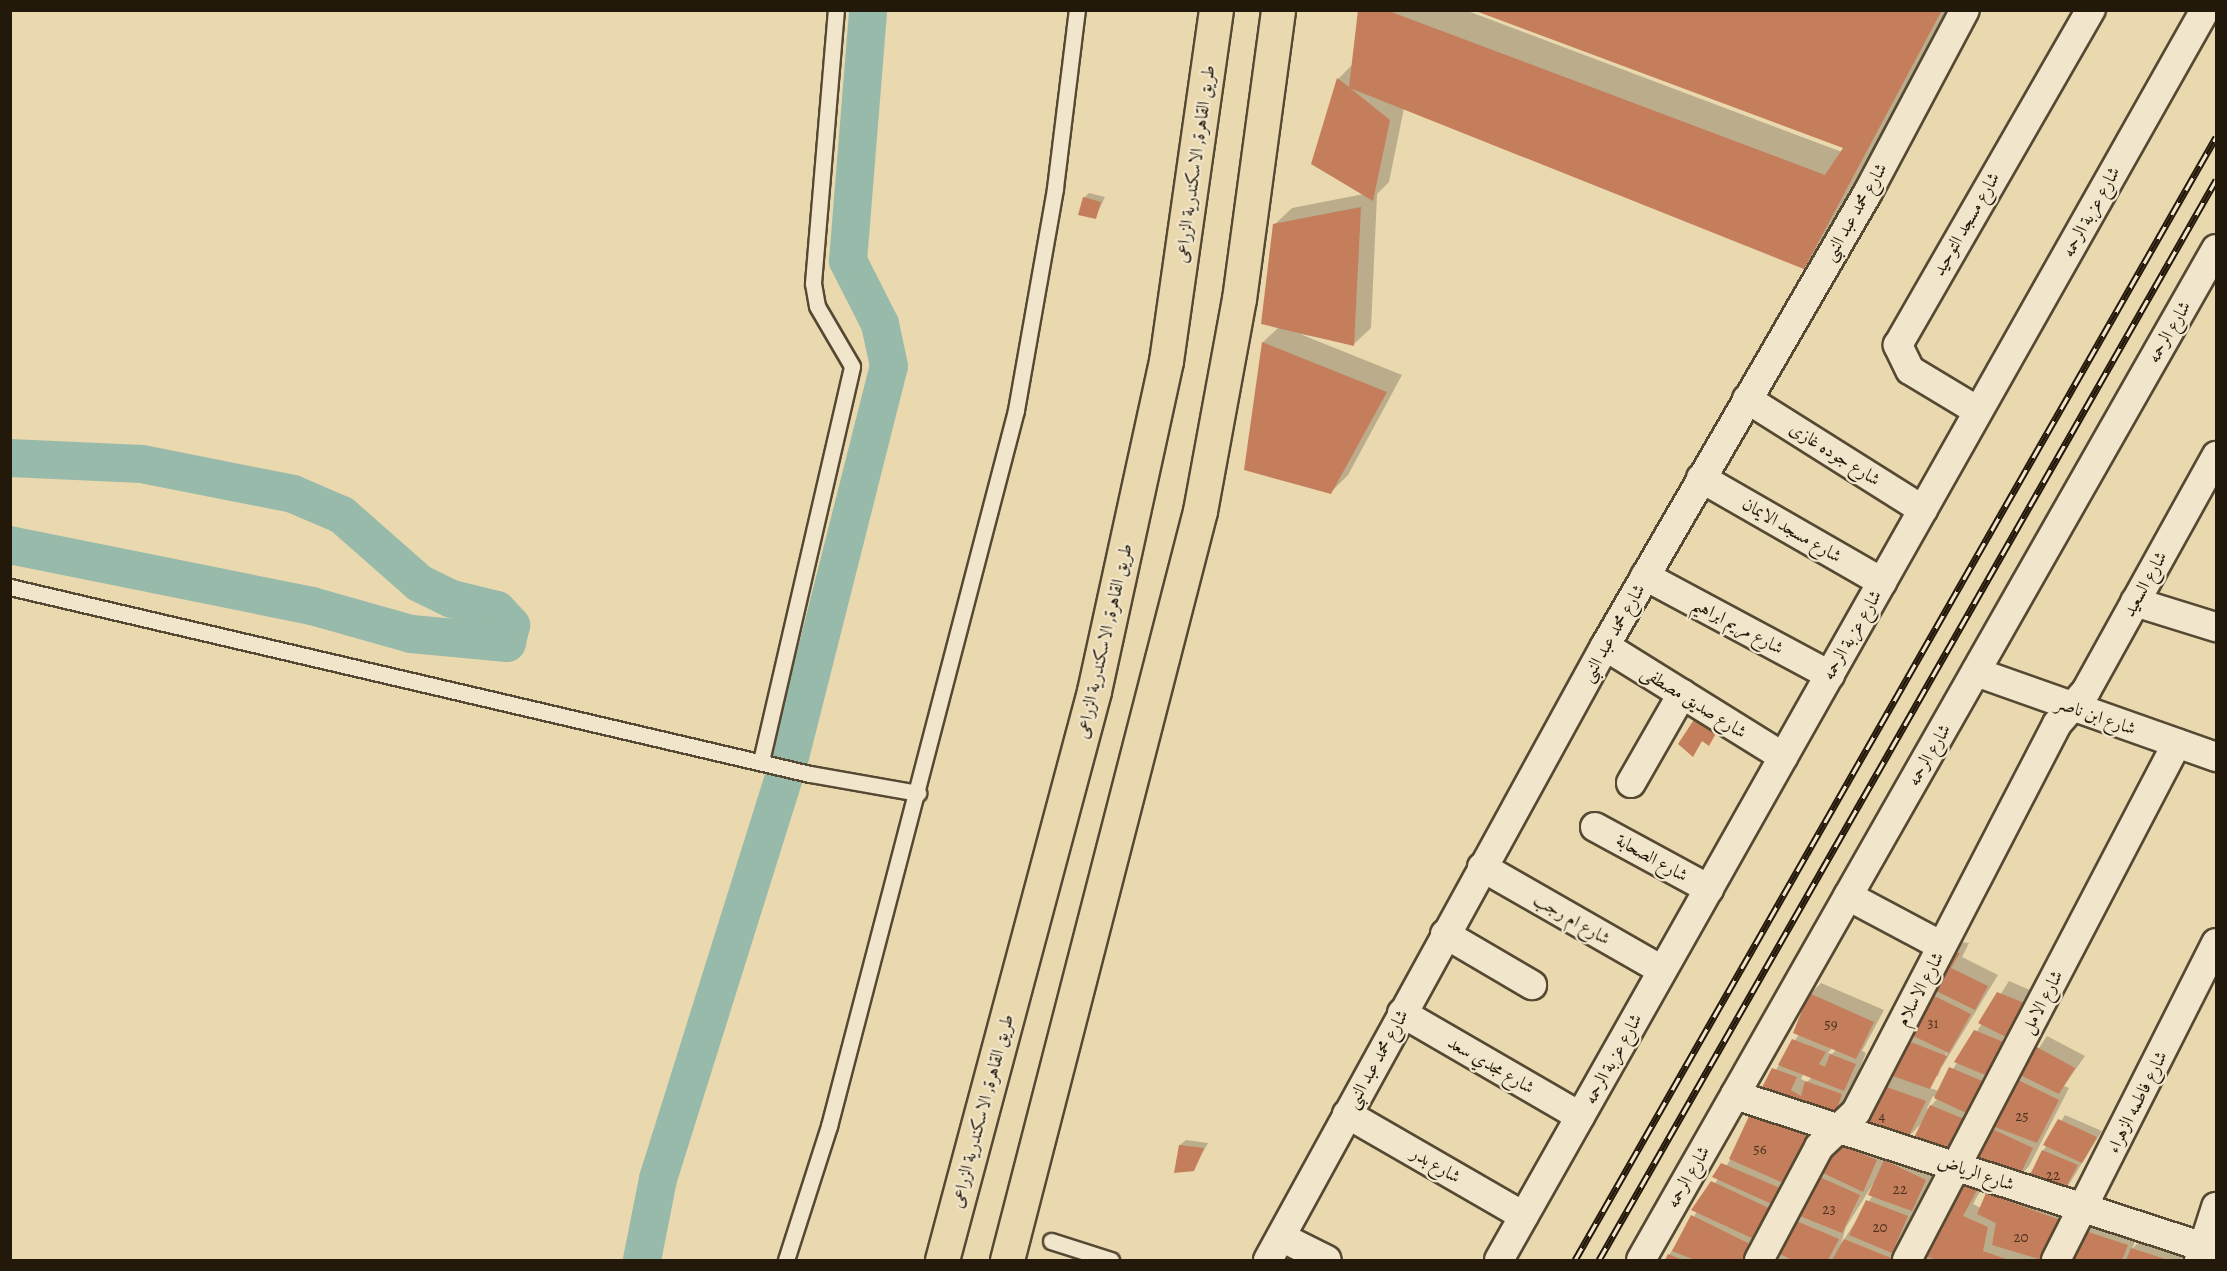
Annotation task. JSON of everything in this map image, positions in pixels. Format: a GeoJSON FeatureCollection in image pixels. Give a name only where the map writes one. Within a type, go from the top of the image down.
{"type":"FeatureCollection","features":[{"type":"Feature","properties":{"kind":"highway","name":"طريق القاهرة, الاسكندرية الزراعى"},"geometry":{"type":"LineString","coordinates":[[942,1260],[1094,691],[1164,372],[1216,10]]}},
{"type":"Feature","properties":{"kind":"highway"},"geometry":{"type":"LineString","coordinates":[[1007,1260],[1200,511],[1239,299],[1278,10]]}},
{"type":"Feature","properties":{"kind":"street","name":"شارع محمد عبد النبى"},"geometry":{"type":"LineString","coordinates":[[1274,1249],[1605,646],[1867,194],[1965,10]]}},
{"type":"Feature","properties":{"kind":"street","name":"شارع مسجد التوحيد"},"geometry":{"type":"LineString","coordinates":[[1978,411],[1910,370],[1898,345],[2091,10]]}},
{"type":"Feature","properties":{"kind":"street","name":"شارع عزبة الرحمه"},"geometry":{"type":"LineString","coordinates":[[1499,1260],[2205,10]]}},
{"type":"Feature","properties":{"kind":"street","name":"شارع الرحمه"},"geometry":{"type":"LineString","coordinates":[[1641,1260],[2217,249]]}},
{"type":"Feature","properties":{"kind":"street","name":"شارع جوده غازى"},"geometry":{"type":"LineString","coordinates":[[1747,399],[1923,510]]}},
{"type":"Feature","properties":{"kind":"street","name":"شارع السعيد"},"geometry":{"type":"LineString","coordinates":[[2068,707],[2086,691],[2135,602],[2208,488],[2217,456]]}},
{"type":"Feature","properties":{"kind":"street","name":"شارع مسجد الايمان"},"geometry":{"type":"LineString","coordinates":[[1701,478],[1882,582]]}},
{"type":"Feature","properties":{"kind":"street","name":"شارع مريم ابراهيم"},"geometry":{"type":"LineString","coordinates":[[1646,576],[1830,675]]}},
{"type":"Feature","properties":{"kind":"street"},"geometry":{"type":"LineString","coordinates":[[2135,602],[2217,627]]}},
{"type":"Feature","properties":{"kind":"street","name":"شارع صديق مصطفى"},"geometry":{"type":"LineString","coordinates":[[1605,646],[1783,757]]}},
{"type":"Feature","properties":{"kind":"street","name":"شارع ابن ناصر"},"geometry":{"type":"LineString","coordinates":[[1976,672],[2068,707],[2217,757]]}},
{"type":"Feature","properties":{"kind":"street"},"geometry":{"type":"LineString","coordinates":[[1631,783],[1682,694]]}},
{"type":"Feature","properties":{"kind":"street","name":"شارع الاسلام"},"geometry":{"type":"LineString","coordinates":[[1759,1260],[1819,1147],[1841,1129],[1856,1112],[2068,707]]}},
{"type":"Feature","properties":{"kind":"street","name":"شارع الامل"},"geometry":{"type":"LineString","coordinates":[[1907,1260],[2177,743]]}},
{"type":"Feature","properties":{"kind":"street","name":"شارع الصحابة"},"geometry":{"type":"LineString","coordinates":[[1595,827],[1709,889]]}},
{"type":"Feature","properties":{"kind":"street","name":"شارع ام رجب"},"geometry":{"type":"LineString","coordinates":[[1482,867],[1662,970]]}},
{"type":"Feature","properties":{"kind":"street"},"geometry":{"type":"LineString","coordinates":[[1848,896],[1942,946]]}},
{"type":"Feature","properties":{"kind":"street"},"geometry":{"type":"LineString","coordinates":[[1445,934],[1532,985]]}},
{"type":"Feature","properties":{"kind":"street","name":"شارع فاطمه الزهراء"},"geometry":{"type":"LineString","coordinates":[[2056,1260],[2217,943]]}},
{"type":"Feature","properties":{"kind":"street","name":"شارع مجدي سعد"},"geometry":{"type":"LineString","coordinates":[[1402,1013],[1580,1116]]}},
{"type":"Feature","properties":{"kind":"street","name":"شارع الرياض"},"geometry":{"type":"LineString","coordinates":[[1735,1095],[2083,1208],[2206,1253]]}},
{"type":"Feature","properties":{"kind":"street","name":"شارع بدر"},"geometry":{"type":"LineString","coordinates":[[1347,1114],[1524,1216]]}},
{"type":"Feature","properties":{"kind":"street"},"geometry":{"type":"LineString","coordinates":[[2206,1253],[2217,1208]]}},
{"type":"Feature","properties":{"kind":"street"},"geometry":{"type":"LineString","coordinates":[[1274,1249],[1327,1260]]}},
{"type":"Feature","properties":{"kind":"lane"},"geometry":{"type":"LineString","coordinates":[[761,761],[852,366],[817,306],[813,283],[836,10]]}},
{"type":"Feature","properties":{"kind":"lane"},"geometry":{"type":"LineString","coordinates":[[786,1260],[829,1126],[918,793],[1016,410],[1055,188],[1077,10]]}},
{"type":"Feature","properties":{"kind":"lane"},"geometry":{"type":"LineString","coordinates":[[10,587],[810,774],[918,793]]}},
{"type":"Feature","properties":{"kind":"lane"},"geometry":{"type":"LineString","coordinates":[[1051,1241],[1111,1260]]}},
{"type":"Feature","properties":{"kind":"building"},"geometry":{"type":"Polygon","coordinates":[[[1358,10],[1386,10],[1825,175],[1843,148],[1473,10],[1942,10],[1804,269],[1350,88],[1390,120],[1373,201],[1311,164],[1337,78],[1349,87],[1358,10]]]}},
{"type":"Feature","properties":{"kind":"building"},"geometry":{"type":"Polygon","coordinates":[[[1083,197],[1101,202],[1096,219],[1078,215],[1083,197]]]}},
{"type":"Feature","properties":{"kind":"building"},"geometry":{"type":"Polygon","coordinates":[[[1361,207],[1354,346],[1261,324],[1273,224],[1361,207]]]}},
{"type":"Feature","properties":{"kind":"building"},"geometry":{"type":"Polygon","coordinates":[[[1262,342],[1387,392],[1331,494],[1244,470],[1262,342]]]}},
{"type":"Feature","properties":{"kind":"building"},"geometry":{"type":"Polygon","coordinates":[[[1699,712],[1720,726],[1709,746],[1702,741],[1693,757],[1678,744],[1699,712]]]}},
{"type":"Feature","properties":{"kind":"building"},"geometry":{"type":"Polygon","coordinates":[[[1946,953],[1960,953],[1951,968],[1988,986],[1975,1010],[1928,987],[1946,953]]]}},
{"type":"Feature","properties":{"kind":"building"},"geometry":{"type":"Polygon","coordinates":[[[1926,992],[1971,1014],[1949,1053],[1905,1032],[1926,992]]]}},
{"type":"Feature","properties":{"kind":"building"},"geometry":{"type":"Polygon","coordinates":[[[1997,992],[2034,1007],[2014,1041],[1978,1023],[1997,992]]]}},
{"type":"Feature","properties":{"kind":"building"},"geometry":{"type":"Polygon","coordinates":[[[1809,993],[1874,1022],[1856,1059],[1793,1033],[1809,993]]]}},
{"type":"Feature","properties":{"kind":"building"},"geometry":{"type":"Polygon","coordinates":[[[1974,1030],[2013,1046],[1995,1079],[1954,1062],[1974,1030]]]}},
{"type":"Feature","properties":{"kind":"building"},"geometry":{"type":"Polygon","coordinates":[[[1900,1038],[1947,1056],[1930,1089],[1884,1073],[1900,1038]]]}},
{"type":"Feature","properties":{"kind":"building"},"geometry":{"type":"Polygon","coordinates":[[[1792,1039],[1826,1052],[1819,1064],[1825,1067],[1830,1054],[1856,1064],[1844,1091],[1778,1065],[1792,1039]]]}},
{"type":"Feature","properties":{"kind":"building"},"geometry":{"type":"Polygon","coordinates":[[[2035,1046],[2075,1068],[2059,1094],[2018,1074],[2035,1046]]]}},
{"type":"Feature","properties":{"kind":"building"},"geometry":{"type":"Polygon","coordinates":[[[1949,1067],[1994,1086],[1977,1118],[1934,1098],[1949,1067]]]}},
{"type":"Feature","properties":{"kind":"building"},"geometry":{"type":"Polygon","coordinates":[[[1772,1068],[1797,1077],[1791,1090],[1801,1096],[1805,1081],[1842,1094],[1833,1120],[1757,1097],[1772,1068]]]}},
{"type":"Feature","properties":{"kind":"building"},"geometry":{"type":"Polygon","coordinates":[[[2014,1078],[2059,1100],[2037,1143],[1987,1124],[2014,1078]]]}},
{"type":"Feature","properties":{"kind":"building"},"geometry":{"type":"Polygon","coordinates":[[[1878,1084],[1926,1101],[1907,1140],[1855,1123],[1878,1084]]]}},
{"type":"Feature","properties":{"kind":"building"},"geometry":{"type":"Polygon","coordinates":[[[1930,1105],[1974,1123],[1955,1159],[1911,1144],[1930,1105]]]}},
{"type":"Feature","properties":{"kind":"building"},"geometry":{"type":"Polygon","coordinates":[[[1750,1114],[1809,1137],[1788,1185],[1729,1159],[1750,1114]]]}},
{"type":"Feature","properties":{"kind":"building"},"geometry":{"type":"Polygon","coordinates":[[[2058,1119],[2097,1137],[2082,1163],[2043,1145],[2058,1119]]]}},
{"type":"Feature","properties":{"kind":"building"},"geometry":{"type":"Polygon","coordinates":[[[1990,1128],[2033,1148],[2018,1179],[1967,1162],[1990,1128]]]}},
{"type":"Feature","properties":{"kind":"building"},"geometry":{"type":"Polygon","coordinates":[[[1833,1142],[1877,1160],[1863,1192],[1821,1172],[1833,1142]]]}},
{"type":"Feature","properties":{"kind":"building"},"geometry":{"type":"Polygon","coordinates":[[[1179,1145],[1204,1148],[1194,1171],[1174,1173],[1179,1145]]]}},
{"type":"Feature","properties":{"kind":"building"},"geometry":{"type":"Polygon","coordinates":[[[2042,1150],[2078,1165],[2061,1196],[2026,1183],[2042,1150]]]}},
{"type":"Feature","properties":{"kind":"building"},"geometry":{"type":"Polygon","coordinates":[[[1884,1160],[1926,1180],[1912,1211],[1868,1195],[1884,1160]]]}},
{"type":"Feature","properties":{"kind":"building"},"geometry":{"type":"Polygon","coordinates":[[[1721,1163],[1785,1190],[1774,1205],[1712,1177],[1721,1163]]]}},
{"type":"Feature","properties":{"kind":"building"},"geometry":{"type":"Polygon","coordinates":[[[1815,1175],[1860,1195],[1842,1233],[1795,1214],[1815,1175]]]}},
{"type":"Feature","properties":{"kind":"building"},"geometry":{"type":"Polygon","coordinates":[[[1711,1181],[1773,1210],[1756,1240],[1691,1210],[1711,1181]]]}},
{"type":"Feature","properties":{"kind":"building"},"geometry":{"type":"Polygon","coordinates":[[[1956,1182],[1977,1190],[1963,1216],[1988,1227],[1983,1251],[2009,1260],[1937,1260],[1921,1255],[1956,1182]]]}},
{"type":"Feature","properties":{"kind":"building"},"geometry":{"type":"Polygon","coordinates":[[[1986,1193],[2063,1221],[2042,1260],[1992,1245],[1996,1223],[1977,1214],[1986,1193]]]}},
{"type":"Feature","properties":{"kind":"building"},"geometry":{"type":"Polygon","coordinates":[[[1866,1200],[1908,1216],[1892,1253],[1849,1235],[1866,1200]]]}},
{"type":"Feature","properties":{"kind":"building"},"geometry":{"type":"Polygon","coordinates":[[[1691,1215],[1756,1247],[1748,1260],[1695,1260],[1672,1251],[1691,1215]]]}},
{"type":"Feature","properties":{"kind":"building"},"geometry":{"type":"Polygon","coordinates":[[[1794,1220],[1839,1239],[1828,1260],[1792,1260],[1776,1252],[1794,1220]]]}},
{"type":"Feature","properties":{"kind":"building"},"geometry":{"type":"Polygon","coordinates":[[[2079,1229],[2128,1245],[2122,1260],[2066,1260],[2079,1229]]]}},
{"type":"Feature","properties":{"kind":"building"},"geometry":{"type":"Polygon","coordinates":[[[1844,1239],[1896,1260],[1832,1260],[1844,1239]]]}},
{"type":"Feature","properties":{"kind":"building"},"geometry":{"type":"Polygon","coordinates":[[[2131,1248],[2168,1260],[2126,1260],[2131,1248]]]}},
{"type":"Feature","properties":{"kind":"building"},"geometry":{"type":"Polygon","coordinates":[[[1668,1254],[1683,1260],[1665,1260],[1668,1254]]]}},
{"type":"Feature","properties":{"kind":"waterway"},"geometry":{"type":"LineString","coordinates":[[642,1260],[658,1179],[789,761],[889,366],[880,324],[848,261],[868,10]]}},
{"type":"Feature","properties":{"kind":"waterway"},"geometry":{"type":"LineString","coordinates":[[10,458],[142,464],[293,494],[342,515],[419,583],[452,599],[497,610],[511,625],[507,643],[411,634],[312,606],[10,545]]}},
{"type":"Feature","properties":{"kind":"railway"},"geometry":{"type":"LineString","coordinates":[[1575,1260],[2216,137]]}},
{"type":"Feature","properties":{"kind":"railway"},"geometry":{"type":"LineString","coordinates":[[1599,1260],[2216,180]]}}]}
